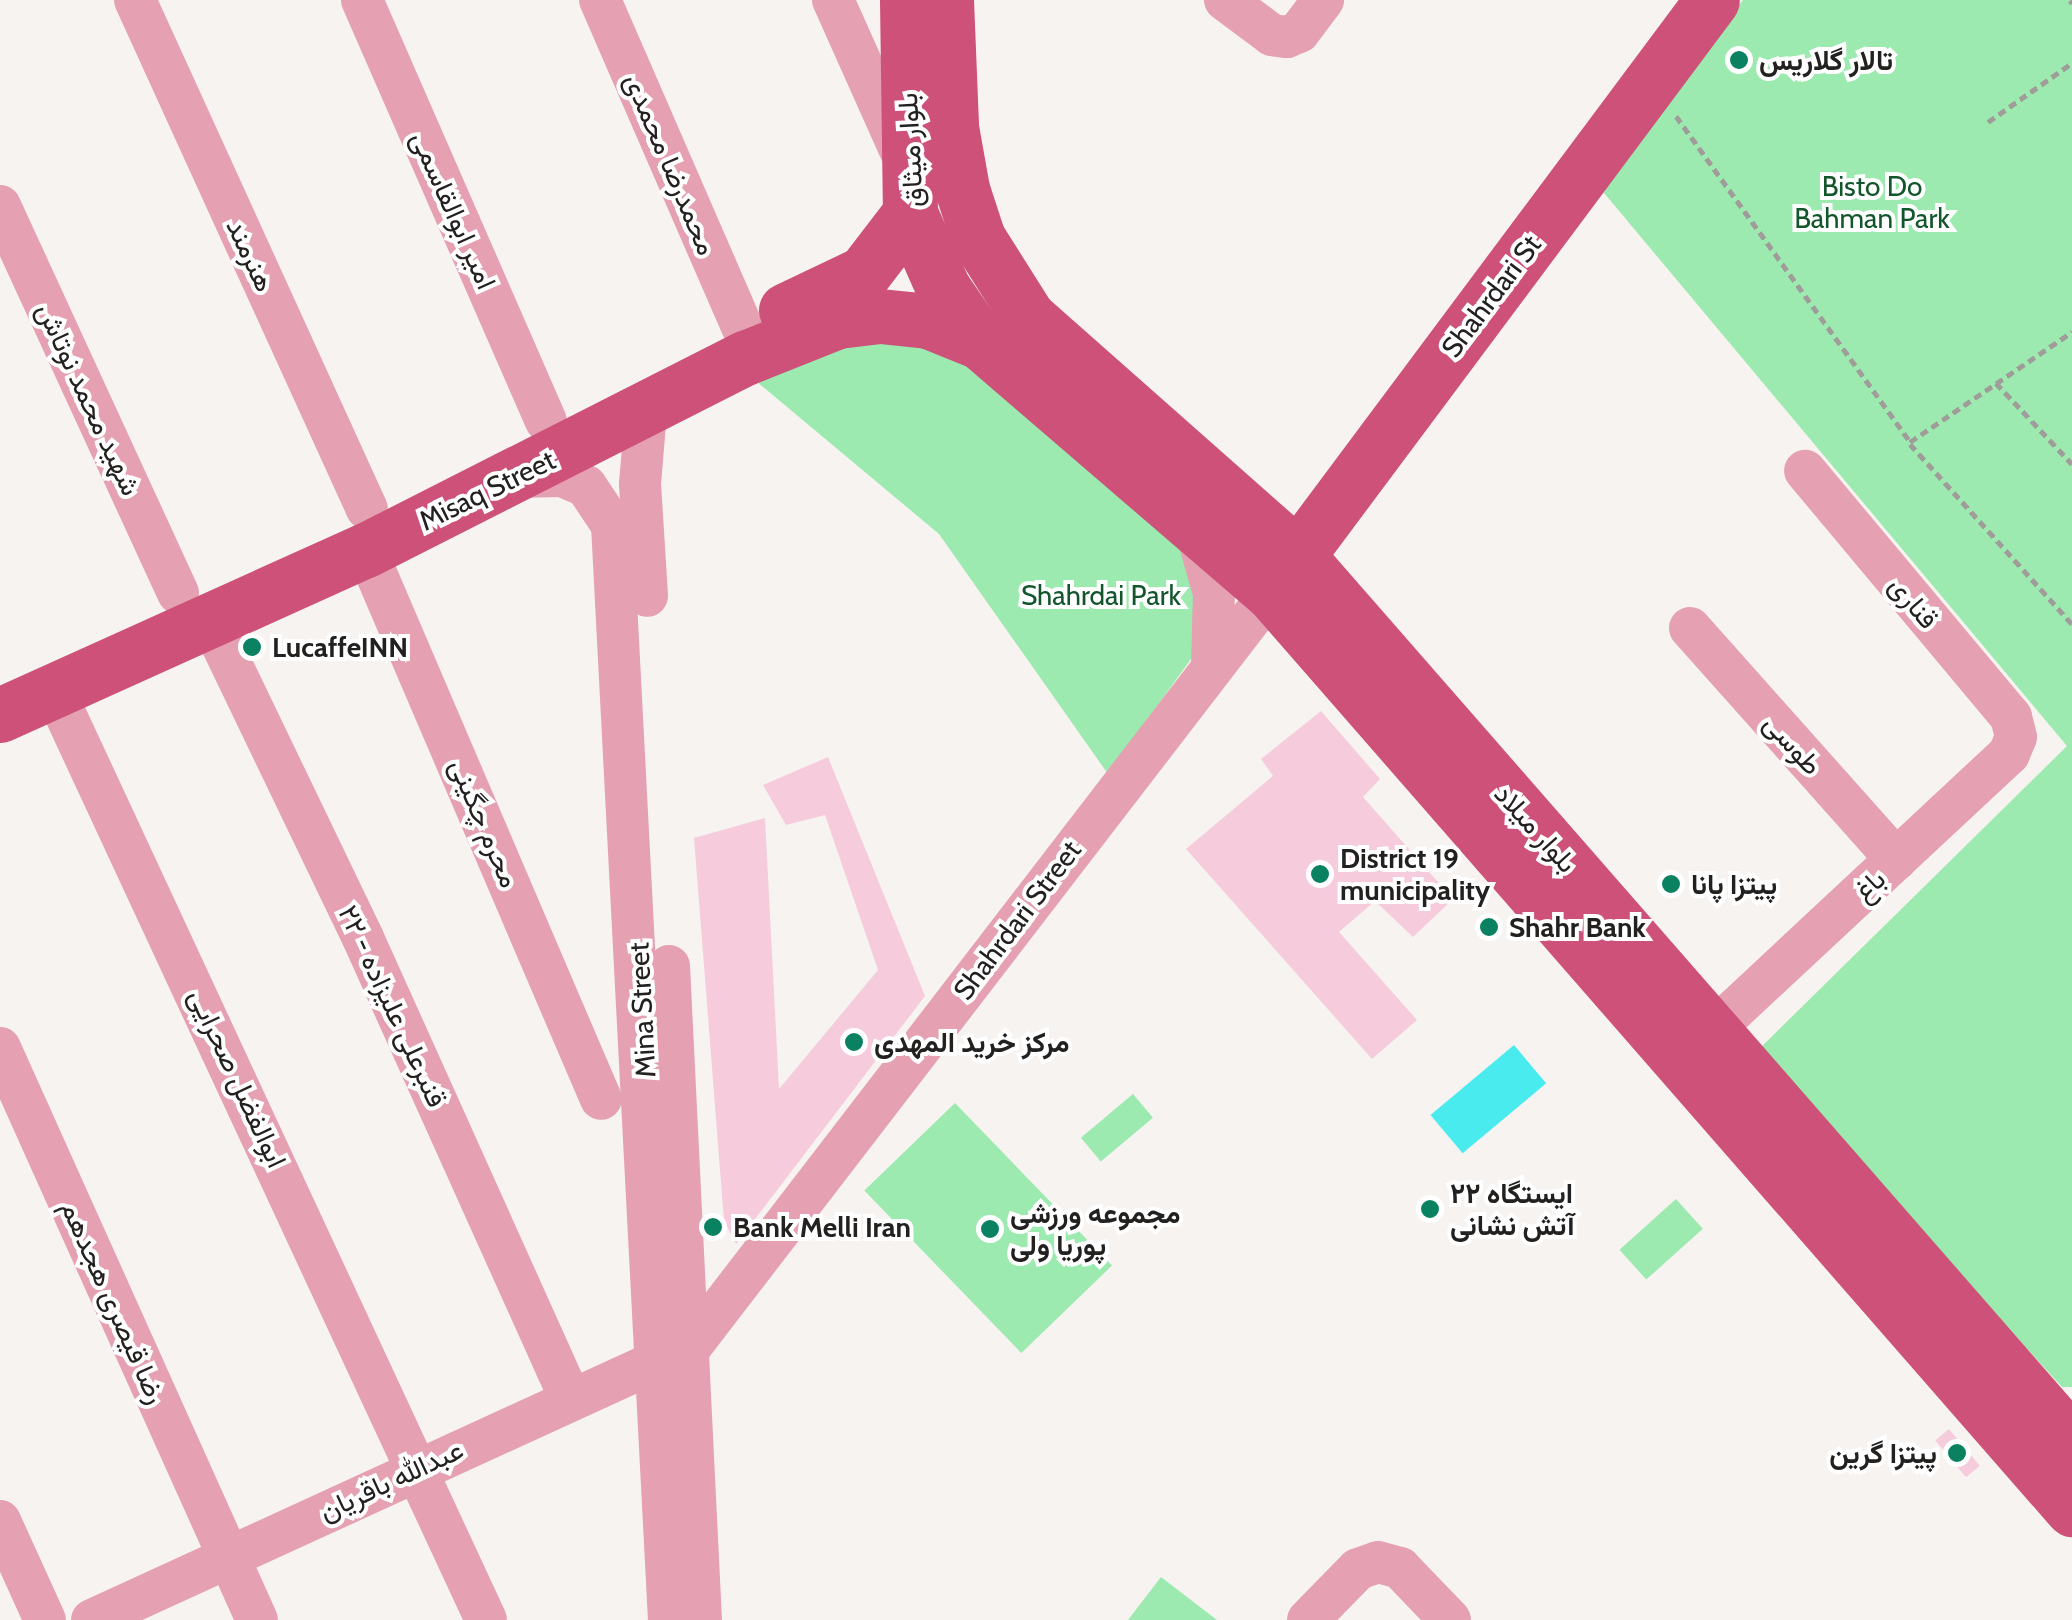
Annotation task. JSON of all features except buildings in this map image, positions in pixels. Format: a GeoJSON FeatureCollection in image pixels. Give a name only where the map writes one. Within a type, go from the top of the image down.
{"type":"FeatureCollection","features":[{"type":"Feature","properties":{"kind":"main road","name":"بلوار میثاق"},"geometry":{"type":"LineString","coordinates":[[908,0],[908,188],[942,288],[980,342]]}},
{"type":"Feature","properties":{"kind":"main road","name":"بلوار میثاق"},"geometry":{"type":"LineString","coordinates":[[946,0],[951,127],[978,238]]}},
{"type":"Feature","properties":{"kind":"main road","name":"Shahrdari St"},"geometry":{"type":"LineString","coordinates":[[1284,573],[1712,0]]}},
{"type":"Feature","properties":{"kind":"main road","name":"Misaq Street"},"geometry":{"type":"LineString","coordinates":[[0,678],[194,607],[367,529],[511,477],[742,327],[835,292],[864,273],[908,188]]}},
{"type":"Feature","properties":{"kind":"main road","name":"بلوار میلاد"},"geometry":{"type":"LineString","coordinates":[[978,238],[1028,317],[1284,573],[1887,1264],[2072,1509]]}},
{"type":"Feature","properties":{"kind":"main road","name":"Misaq Street"},"geometry":{"type":"LineString","coordinates":[[367,529],[546,420],[639,395],[838,321],[880,316],[928,321],[980,342]]}},
{"type":"Feature","properties":{"kind":"main road","name":"بلوار میلاد"},"geometry":{"type":"LineString","coordinates":[[980,342],[1194,523],[1284,573]]}},
{"type":"Feature","properties":{"kind":"main road","name":"Misaq Street"},"geometry":{"type":"LineString","coordinates":[[0,714],[54,690],[194,607]]}},
{"type":"Feature","properties":{"kind":"main road","name":"بلوار میلاد"},"geometry":{"type":"LineString","coordinates":[[1887,1264],[2072,1442]]}},
{"type":"Feature","properties":{"kind":"street","name":"هنرمند"},"geometry":{"type":"LineString","coordinates":[[135,0],[367,529]]}},
{"type":"Feature","properties":{"kind":"street","name":"امیر ابوالقاسمی"},"geometry":{"type":"LineString","coordinates":[[362,0],[546,420]]}},
{"type":"Feature","properties":{"kind":"street","name":"محمدرضا محمدی"},"geometry":{"type":"LineString","coordinates":[[600,0],[742,327]]}},
{"type":"Feature","properties":{"kind":"street"},"geometry":{"type":"LineString","coordinates":[[833,0],[908,188]]}},
{"type":"Feature","properties":{"kind":"street"},"geometry":{"type":"LineString","coordinates":[[1225,0],[1272,35],[1286,37],[1299,32],[1323,0]]}},
{"type":"Feature","properties":{"kind":"street","name":"شهید محمد نوتاش"},"geometry":{"type":"LineString","coordinates":[[0,206],[18,290],[194,607]]}},
{"type":"Feature","properties":{"kind":"street","name":"Mina Street"},"geometry":{"type":"LineString","coordinates":[[639,395],[676,1351],[670,1620]]}},
{"type":"Feature","properties":{"kind":"street","name":"قناری"},"geometry":{"type":"LineString","coordinates":[[1805,471],[2010,717],[2016,736]]}},
{"type":"Feature","properties":{"kind":"street","name":"Mina Street"},"geometry":{"type":"LineString","coordinates":[[511,477],[562,476],[586,486],[612,525],[676,1351],[701,1620]]}},
{"type":"Feature","properties":{"kind":"street"},"geometry":{"type":"LineString","coordinates":[[1194,523],[1214,593],[1212,666]]}},
{"type":"Feature","properties":{"kind":"street","name":"محرم چگینی"},"geometry":{"type":"LineString","coordinates":[[367,529],[600,1099]]}},
{"type":"Feature","properties":{"kind":"street","name":"Shahrdari Street"},"geometry":{"type":"LineString","coordinates":[[676,1351],[1284,573]]}},
{"type":"Feature","properties":{"kind":"street","name":"قنبرعلی علیزاده - ۲۲"},"geometry":{"type":"LineString","coordinates":[[194,607],[363,938],[569,1396]]}},
{"type":"Feature","properties":{"kind":"street","name":"طوسی"},"geometry":{"type":"LineString","coordinates":[[1690,628],[1896,859]]}},
{"type":"Feature","properties":{"kind":"street","name":"ابوالفضل صحرایی"},"geometry":{"type":"LineString","coordinates":[[54,690],[419,1466],[486,1620]]}},
{"type":"Feature","properties":{"kind":"street","name":"باغ"},"geometry":{"type":"LineString","coordinates":[[1692,1040],[2009,754],[2016,736]]}},
{"type":"Feature","properties":{"kind":"street","name":"رضا قیصری هجدهم"},"geometry":{"type":"LineString","coordinates":[[0,1048],[257,1620]]}},
{"type":"Feature","properties":{"kind":"street","name":"عبدالله باقریان"},"geometry":{"type":"LineString","coordinates":[[92,1620],[569,1396],[676,1351]]}},
{"type":"Feature","properties":{"kind":"street"},"geometry":{"type":"LineString","coordinates":[[0,1521],[45,1620]]}},
{"type":"Feature","properties":{"kind":"street"},"geometry":{"type":"LineString","coordinates":[[1308,1620],[1358,1569],[1378,1562],[1400,1568],[1450,1620]]}},
{"type":"Feature","properties":{"kind":"path"},"geometry":{"type":"LineString","coordinates":[[1988,122],[2072,63]]}},
{"type":"Feature","properties":{"kind":"path"},"geometry":{"type":"LineString","coordinates":[[1652,81],[1910,442],[2072,332]]}},
{"type":"Feature","properties":{"kind":"path"},"geometry":{"type":"LineString","coordinates":[[1996,383],[2072,464]]}},
{"type":"Feature","properties":{"kind":"path"},"geometry":{"type":"LineString","coordinates":[[1910,444],[2072,624]]}},
{"type":"Feature","properties":{"kind":"green space","name":"Bisto Do Bahman Park"},"geometry":{"type":"Polygon","coordinates":[[[1743,0],[2072,0],[2072,1387],[2062,1387],[1756,1052],[2067,746],[1599,187],[1743,0]]]}},
{"type":"Feature","properties":{"kind":"green space","name":"Shahrdai Park"},"geometry":{"type":"Polygon","coordinates":[[[863,341],[917,345],[972,362],[1186,539],[1201,592],[1199,648],[1108,774],[939,534],[750,376],[863,341]]]}},
{"type":"Feature","properties":{"kind":"green space"},"geometry":{"type":"Polygon","coordinates":[[[1133,1094],[1153,1118],[1101,1161],[1081,1138],[1133,1094]]]}},
{"type":"Feature","properties":{"kind":"green space","name":"مجموعه ورزشی پوریا ولی"},"geometry":{"type":"Polygon","coordinates":[[[955,1103],[1112,1266],[1021,1353],[864,1191],[955,1103]]]}},
{"type":"Feature","properties":{"kind":"green space"},"geometry":{"type":"Polygon","coordinates":[[[1676,1199],[1703,1229],[1646,1280],[1620,1250],[1676,1199]]]}},
{"type":"Feature","properties":{"kind":"green space"},"geometry":{"type":"Polygon","coordinates":[[[1161,1577],[1217,1620],[1128,1620],[1161,1577]]]}},
{"type":"Feature","properties":{"kind":"water"},"geometry":{"type":"Polygon","coordinates":[[[1514,1045],[1546,1083],[1463,1153],[1431,1115],[1514,1045]]]}},
{"type":"Feature","properties":{"kind":"place","name":"تالار گلاریس"},"geometry":{"type":"Point","coordinates":[1739,60]}},
{"type":"Feature","properties":{"kind":"place","name":"LucaffeINN"},"geometry":{"type":"Point","coordinates":[252,647]}},
{"type":"Feature","properties":{"kind":"place","name":"District 19 municipality"},"geometry":{"type":"Point","coordinates":[1320,874]}},
{"type":"Feature","properties":{"kind":"place","name":"پیتزا پانا"},"geometry":{"type":"Point","coordinates":[1671,884]}},
{"type":"Feature","properties":{"kind":"place","name":"Shahr Bank"},"geometry":{"type":"Point","coordinates":[1489,927]}},
{"type":"Feature","properties":{"kind":"place","name":"مرکز خرید المهدی"},"geometry":{"type":"Point","coordinates":[854,1042]}},
{"type":"Feature","properties":{"kind":"place","name":"ایستگاه ۲۲ آتش نشانی"},"geometry":{"type":"Point","coordinates":[1430,1209]}},
{"type":"Feature","properties":{"kind":"place","name":"Bank Melli Iran"},"geometry":{"type":"Point","coordinates":[713,1227]}},
{"type":"Feature","properties":{"kind":"place","name":"مجموعه ورزشی پوریا ولی"},"geometry":{"type":"Point","coordinates":[990,1229]}},
{"type":"Feature","properties":{"kind":"place","name":"پیتزا گرین"},"geometry":{"type":"Point","coordinates":[1957,1453]}}]}
